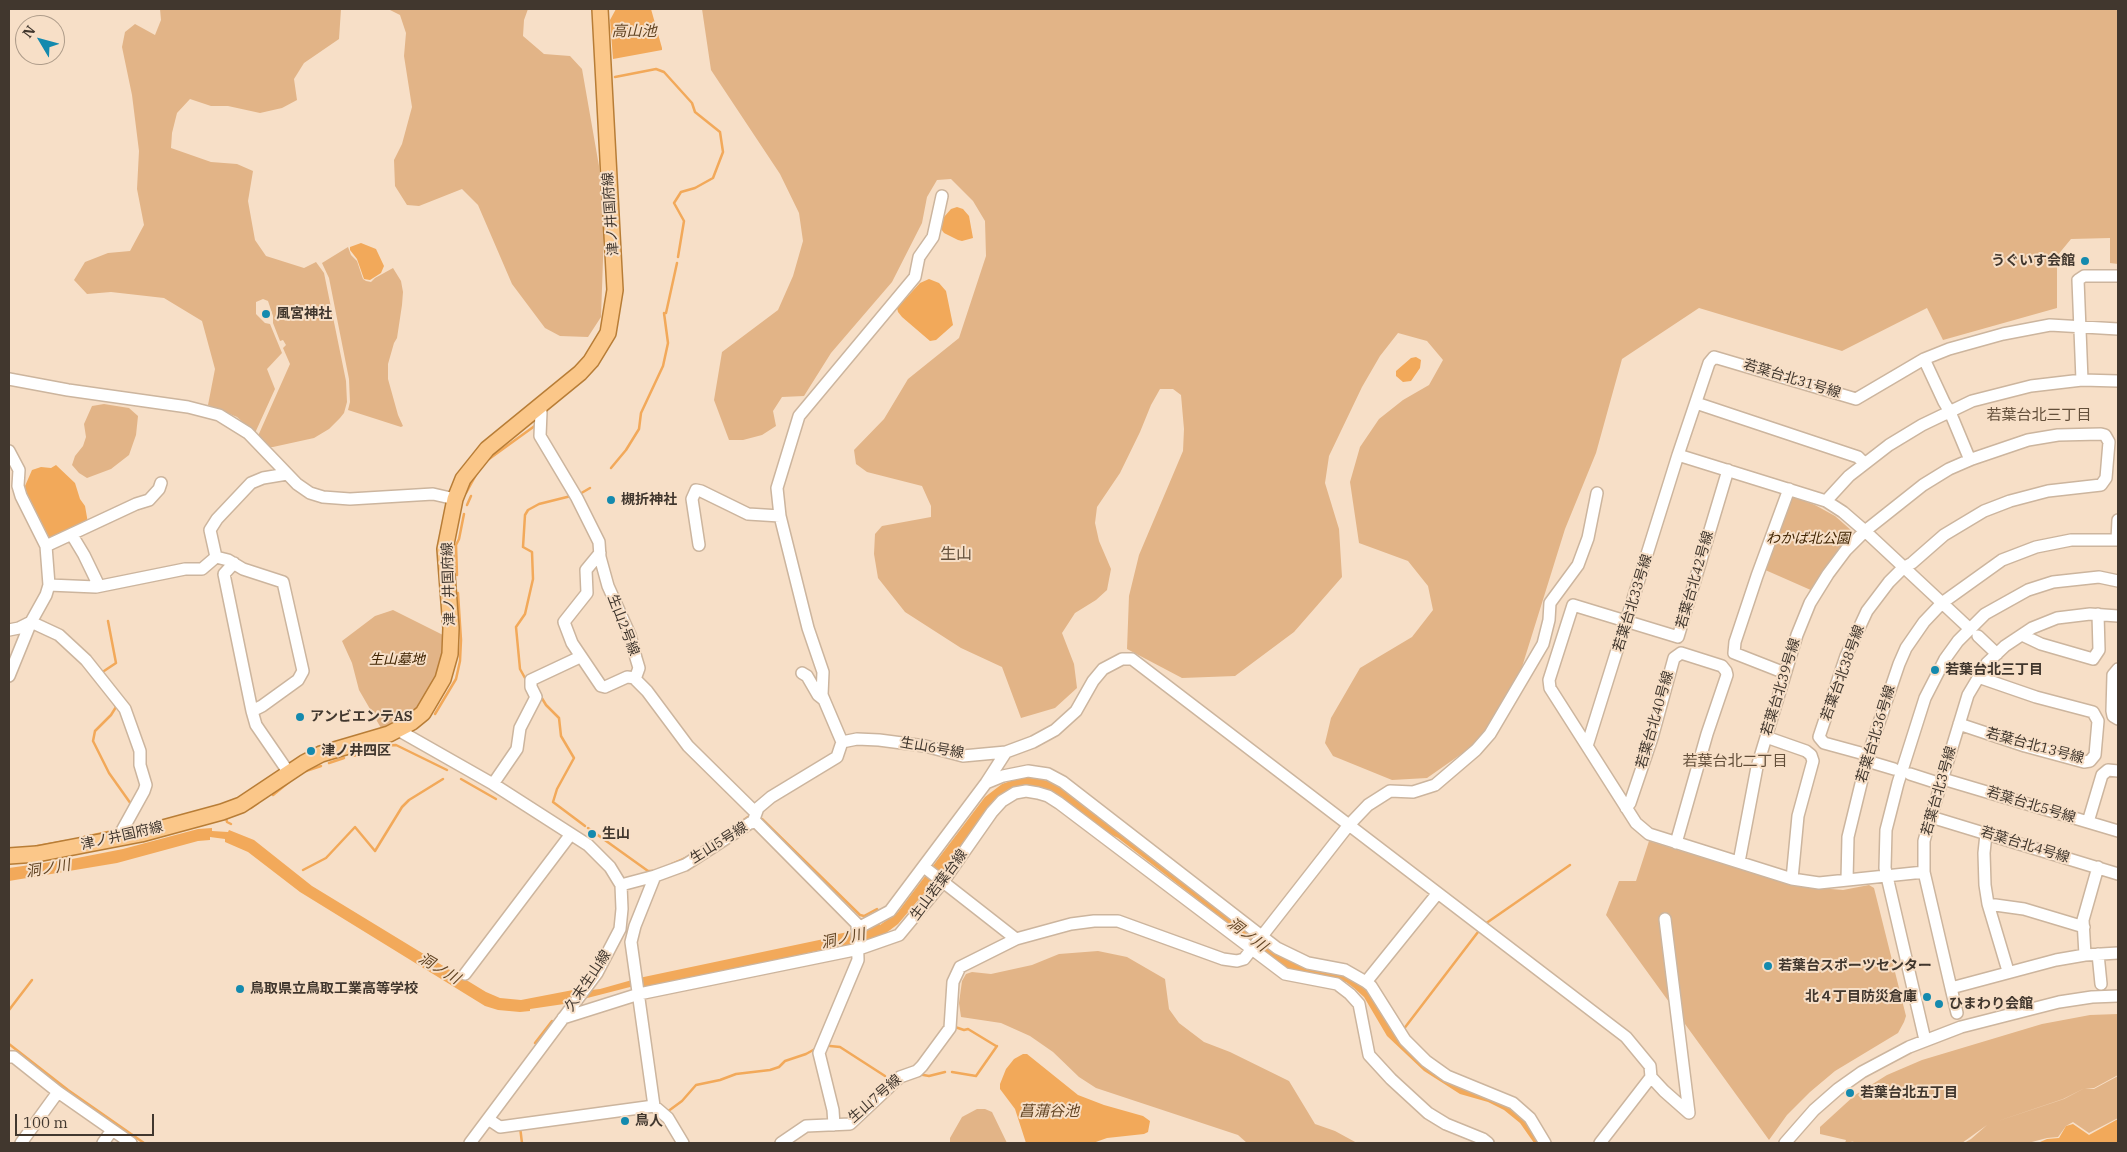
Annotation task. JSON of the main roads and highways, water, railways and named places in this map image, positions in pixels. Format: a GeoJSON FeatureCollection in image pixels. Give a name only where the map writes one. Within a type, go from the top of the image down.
{"type":"FeatureCollection","features":[{"type":"Feature","properties":{"kind":"main road","name":"津ノ井国府線"},"geometry":{"type":"LineString","coordinates":[[9,856],[37,854],[118,838],[222,812],[241,805],[321,754],[398,730],[412,722],[428,706],[442,679],[450,654],[451,628],[445,549],[456,499],[463,479],[487,449],[569,384],[591,361],[608,333],[613,311],[615,281],[600,9]]}},
{"type":"Feature","properties":{"kind":"water","name":"高山池"},"geometry":{"type":"Polygon","coordinates":[[[616,9],[651,9],[662,50],[613,59],[610,20],[616,9]]]}},
{"type":"Feature","properties":{"kind":"water"},"geometry":{"type":"Polygon","coordinates":[[[957,207],[963,209],[969,216],[973,238],[962,241],[958,240],[944,233],[941,229],[944,217],[951,209],[957,207]]]}},
{"type":"Feature","properties":{"kind":"water"},"geometry":{"type":"Polygon","coordinates":[[[361,243],[376,249],[384,266],[381,273],[370,280],[364,279],[357,259],[350,250],[350,247],[361,243]]]}},
{"type":"Feature","properties":{"kind":"water"},"geometry":{"type":"Polygon","coordinates":[[[929,279],[939,283],[946,291],[953,325],[936,340],[930,341],[902,317],[897,308],[920,283],[929,279]]]}},
{"type":"Feature","properties":{"kind":"water"},"geometry":{"type":"Polygon","coordinates":[[[1416,357],[1421,360],[1420,368],[1411,381],[1403,382],[1396,376],[1396,371],[1411,358],[1416,357]]]}},
{"type":"Feature","properties":{"kind":"water"},"geometry":{"type":"Polygon","coordinates":[[[56,465],[75,483],[80,499],[85,506],[88,523],[46,543],[27,498],[25,486],[32,470],[41,467],[51,468],[56,465]]]}},
{"type":"Feature","properties":{"kind":"water","name":"洞ノ川"},"geometry":{"type":"Polygon","coordinates":[[[1022,777],[1058,783],[1276,953],[1299,965],[1347,976],[1362,983],[1403,1044],[1510,1107],[1532,1127],[1540,1143],[1534,1143],[1520,1123],[1504,1110],[1488,1102],[1460,1094],[1424,1071],[1387,1036],[1364,997],[1346,982],[1290,971],[1118,838],[1104,831],[1055,793],[1038,787],[1019,786],[995,799],[927,893],[925,892],[898,924],[886,933],[876,937],[876,940],[641,989],[634,986],[564,1004],[520,1012],[498,1010],[485,1006],[300,892],[248,852],[225,842],[225,839],[210,837],[210,840],[198,841],[117,863],[9,881],[9,868],[123,849],[198,829],[212,828],[212,831],[228,832],[229,830],[254,840],[312,886],[486,992],[500,998],[521,1000],[573,990],[574,992],[600,989],[639,978],[838,936],[838,934],[863,929],[879,923],[880,925],[898,912],[985,797],[1002,784],[1022,777]]]}},
{"type":"Feature","properties":{"kind":"water","name":"菖蒲谷池"},"geometry":{"type":"Polygon","coordinates":[[[1027,1054],[1078,1095],[1104,1105],[1143,1116],[1150,1121],[1148,1132],[1107,1138],[1093,1143],[1026,1143],[1015,1109],[1000,1089],[1006,1069],[1014,1059],[1027,1054]]]}},
{"type":"Feature","properties":{"kind":"water"},"geometry":{"type":"Polygon","coordinates":[[[2118,1119],[2118,1143],[2031,1143],[2059,1138],[2066,1126],[2073,1124],[2089,1135],[2118,1119]]]}},
{"type":"Feature","properties":{"kind":"waterway"},"geometry":{"type":"LineString","coordinates":[[615,77],[656,69],[664,72],[692,103],[695,112],[720,132],[723,152],[713,178],[695,188],[681,192],[674,203],[684,221],[678,257]]}},
{"type":"Feature","properties":{"kind":"waterway"},"geometry":{"type":"LineString","coordinates":[[666,313],[677,263]]}},
{"type":"Feature","properties":{"kind":"waterway"},"geometry":{"type":"LineString","coordinates":[[611,468],[626,450],[639,429],[641,413],[663,366],[668,343],[664,313]]}},
{"type":"Feature","properties":{"kind":"waterway"},"geometry":{"type":"LineString","coordinates":[[489,459],[536,425]]}},
{"type":"Feature","properties":{"kind":"waterway"},"geometry":{"type":"LineString","coordinates":[[466,493],[477,473]]}},
{"type":"Feature","properties":{"kind":"waterway"},"geometry":{"type":"LineString","coordinates":[[578,495],[590,488]]}},
{"type":"Feature","properties":{"kind":"waterway"},"geometry":{"type":"LineString","coordinates":[[467,505],[471,496]]}},
{"type":"Feature","properties":{"kind":"waterway"},"geometry":{"type":"LineString","coordinates":[[525,678],[520,669],[516,627],[525,614],[533,579],[532,552],[523,547],[525,515],[528,510],[539,504],[571,496]]}},
{"type":"Feature","properties":{"kind":"waterway"},"geometry":{"type":"LineString","coordinates":[[457,575],[456,545],[464,514]]}},
{"type":"Feature","properties":{"kind":"waterway"},"geometry":{"type":"LineString","coordinates":[[435,714],[456,679],[460,661],[461,640],[458,593]]}},
{"type":"Feature","properties":{"kind":"waterway"},"geometry":{"type":"LineString","coordinates":[[101,673],[116,663],[108,621]]}},
{"type":"Feature","properties":{"kind":"waterway"},"geometry":{"type":"LineString","coordinates":[[540,695],[546,705],[559,718],[561,736],[574,758],[557,789],[553,802],[585,826]]}},
{"type":"Feature","properties":{"kind":"waterway"},"geometry":{"type":"LineString","coordinates":[[115,705],[116,707],[111,715],[95,731],[93,741],[109,773],[131,804]]}},
{"type":"Feature","properties":{"kind":"waterway"},"geometry":{"type":"LineString","coordinates":[[352,756],[366,754],[379,746],[396,745],[447,770]]}},
{"type":"Feature","properties":{"kind":"waterway"},"geometry":{"type":"LineString","coordinates":[[329,763],[344,758]]}},
{"type":"Feature","properties":{"kind":"waterway"},"geometry":{"type":"LineString","coordinates":[[306,771],[321,766]]}},
{"type":"Feature","properties":{"kind":"waterway"},"geometry":{"type":"LineString","coordinates":[[303,870],[326,858],[355,827],[375,851],[402,807],[409,800],[443,779]]}},
{"type":"Feature","properties":{"kind":"waterway"},"geometry":{"type":"LineString","coordinates":[[461,779],[496,799]]}},
{"type":"Feature","properties":{"kind":"waterway"},"geometry":{"type":"LineString","coordinates":[[273,795],[289,782]]}},
{"type":"Feature","properties":{"kind":"waterway"},"geometry":{"type":"LineString","coordinates":[[251,808],[258,803]]}},
{"type":"Feature","properties":{"kind":"waterway"},"geometry":{"type":"LineString","coordinates":[[228,817],[226,818],[227,822],[231,824]]}},
{"type":"Feature","properties":{"kind":"waterway"},"geometry":{"type":"LineString","coordinates":[[738,824],[748,817]]}},
{"type":"Feature","properties":{"kind":"waterway"},"geometry":{"type":"LineString","coordinates":[[762,819],[860,915],[864,916],[877,909],[878,911]]}},
{"type":"Feature","properties":{"kind":"waterway"},"geometry":{"type":"LineString","coordinates":[[588,828],[648,871],[653,871]]}},
{"type":"Feature","properties":{"kind":"waterway"},"geometry":{"type":"LineString","coordinates":[[84,837],[117,830]]}},
{"type":"Feature","properties":{"kind":"waterway"},"geometry":{"type":"LineString","coordinates":[[37,846],[66,841]]}},
{"type":"Feature","properties":{"kind":"waterway"},"geometry":{"type":"LineString","coordinates":[[672,864],[688,857]]}},
{"type":"Feature","properties":{"kind":"waterway"},"geometry":{"type":"LineString","coordinates":[[1485,924],[1570,865]]}},
{"type":"Feature","properties":{"kind":"waterway"},"geometry":{"type":"LineString","coordinates":[[1403,1030],[1478,932]]}},
{"type":"Feature","properties":{"kind":"waterway"},"geometry":{"type":"LineString","coordinates":[[9,1010],[32,980]]}},
{"type":"Feature","properties":{"kind":"waterway"},"geometry":{"type":"LineString","coordinates":[[535,1043],[552,1021]]}},
{"type":"Feature","properties":{"kind":"waterway"},"geometry":{"type":"LineString","coordinates":[[954,1028],[968,1029],[996,1046]]}},
{"type":"Feature","properties":{"kind":"waterway"},"geometry":{"type":"LineString","coordinates":[[9,1044],[68,1090],[144,1143]]}},
{"type":"Feature","properties":{"kind":"waterway"},"geometry":{"type":"LineString","coordinates":[[830,1046],[840,1047],[885,1076]]}},
{"type":"Feature","properties":{"kind":"waterway"},"geometry":{"type":"LineString","coordinates":[[952,1072],[976,1076],[997,1046]]}},
{"type":"Feature","properties":{"kind":"waterway"},"geometry":{"type":"LineString","coordinates":[[667,1112],[682,1101],[696,1085],[720,1080],[736,1074],[770,1070],[779,1067],[785,1061],[815,1049]]}},
{"type":"Feature","properties":{"kind":"waterway"},"geometry":{"type":"LineString","coordinates":[[918,1074],[929,1076],[945,1072]]}},
{"type":"Feature","properties":{"kind":"waterway"},"geometry":{"type":"LineString","coordinates":[[520,1127],[522,1143]]}},
{"type":"Feature","properties":{"kind":"place","name":"うぐいす会館"},"geometry":{"type":"Point","coordinates":[2085,261]}},
{"type":"Feature","properties":{"kind":"place","name":"風宮神社"},"geometry":{"type":"Point","coordinates":[266,314]}},
{"type":"Feature","properties":{"kind":"place","name":"槻折神社"},"geometry":{"type":"Point","coordinates":[611,500]}},
{"type":"Feature","properties":{"kind":"place","name":"若葉台北三丁目"},"geometry":{"type":"Point","coordinates":[1935,670]}},
{"type":"Feature","properties":{"kind":"place","name":"アンビエンテAS"},"geometry":{"type":"Point","coordinates":[300,717]}},
{"type":"Feature","properties":{"kind":"place","name":"津ノ井四区"},"geometry":{"type":"Point","coordinates":[311,751]}},
{"type":"Feature","properties":{"kind":"place","name":"生山"},"geometry":{"type":"Point","coordinates":[592,834]}},
{"type":"Feature","properties":{"kind":"place","name":"若葉台スポーツセンター"},"geometry":{"type":"Point","coordinates":[1768,966]}},
{"type":"Feature","properties":{"kind":"place","name":"鳥取県立鳥取工業高等学校"},"geometry":{"type":"Point","coordinates":[240,989]}},
{"type":"Feature","properties":{"kind":"place","name":"北４丁目防災倉庫"},"geometry":{"type":"Point","coordinates":[1927,997]}},
{"type":"Feature","properties":{"kind":"place","name":"ひまわり会館"},"geometry":{"type":"Point","coordinates":[1939,1004]}},
{"type":"Feature","properties":{"kind":"place","name":"若葉台北五丁目"},"geometry":{"type":"Point","coordinates":[1850,1093]}},
{"type":"Feature","properties":{"kind":"place","name":"鳥人"},"geometry":{"type":"Point","coordinates":[625,1121]}},
{"type":"Feature","properties":{"kind":"district","name":"若葉台北三丁目"},"geometry":{"type":"Point","coordinates":[2039,416]}},
{"type":"Feature","properties":{"kind":"district","name":"生山"},"geometry":{"type":"Point","coordinates":[956,554]}},
{"type":"Feature","properties":{"kind":"district","name":"若葉台北二丁目"},"geometry":{"type":"Point","coordinates":[1735,762]}},
{"type":"Feature","properties":{"kind":"park label","name":"わかば北公園"},"geometry":{"type":"Point","coordinates":[1808,539]}},
{"type":"Feature","properties":{"kind":"park label","name":"生山墓地"},"geometry":{"type":"Point","coordinates":[397,660]}}]}
